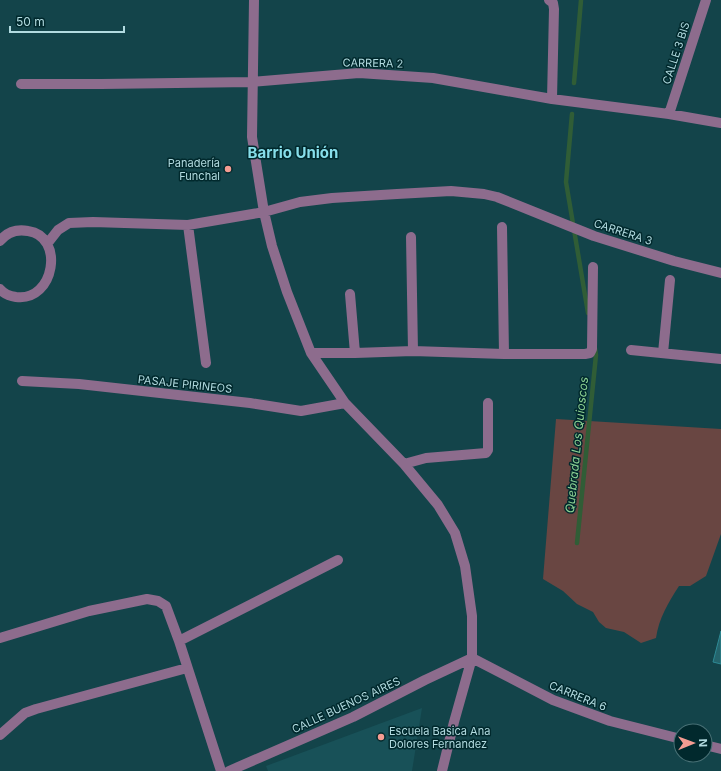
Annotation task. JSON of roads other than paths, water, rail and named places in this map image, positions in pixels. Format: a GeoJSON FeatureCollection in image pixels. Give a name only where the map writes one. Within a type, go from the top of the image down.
{"type":"FeatureCollection","features":[{"type":"Feature","properties":{"kind":"street"},"geometry":{"type":"LineString","coordinates":[[254,0],[252,137],[264,212],[272,246],[287,292],[311,353],[345,403],[404,464],[438,504],[455,533],[465,566],[472,616],[472,658],[442,771]]}},
{"type":"Feature","properties":{"kind":"street"},"geometry":{"type":"LineString","coordinates":[[549,0],[553,3],[554,9],[552,99]]}},
{"type":"Feature","properties":{"kind":"street","name":"CALLE 3 BIS"},"geometry":{"type":"LineString","coordinates":[[669,114],[706,0]]}},
{"type":"Feature","properties":{"kind":"street","name":"CARRERA 2"},"geometry":{"type":"LineString","coordinates":[[21,84],[252,82],[359,73],[433,78],[552,99],[669,114],[721,123]]}},
{"type":"Feature","properties":{"kind":"street","name":"CARRERA 3"},"geometry":{"type":"LineString","coordinates":[[264,212],[300,202],[332,198],[443,191],[484,194],[520,206],[594,236],[674,261],[721,273]]}},
{"type":"Feature","properties":{"kind":"street"},"geometry":{"type":"LineString","coordinates":[[48,244],[58,230],[69,223],[94,222],[188,225],[264,212]]}},
{"type":"Feature","properties":{"kind":"street"},"geometry":{"type":"LineString","coordinates":[[188,225],[206,363]]}},
{"type":"Feature","properties":{"kind":"street"},"geometry":{"type":"LineString","coordinates":[[502,227],[504,354]]}},
{"type":"Feature","properties":{"kind":"street"},"geometry":{"type":"LineString","coordinates":[[0,241],[11,232],[21,230],[31,231],[40,236],[48,244],[51,253],[50,272],[47,282],[32,296],[22,298],[11,296],[0,289]]}},
{"type":"Feature","properties":{"kind":"street"},"geometry":{"type":"LineString","coordinates":[[411,237],[413,351]]}},
{"type":"Feature","properties":{"kind":"street"},"geometry":{"type":"LineString","coordinates":[[311,353],[413,351],[504,354],[590,353],[592,349],[593,267]]}},
{"type":"Feature","properties":{"kind":"street"},"geometry":{"type":"LineString","coordinates":[[663,353],[670,280]]}},
{"type":"Feature","properties":{"kind":"street"},"geometry":{"type":"LineString","coordinates":[[350,294],[355,353]]}},
{"type":"Feature","properties":{"kind":"street"},"geometry":{"type":"LineString","coordinates":[[631,350],[721,359]]}},
{"type":"Feature","properties":{"kind":"street","name":"PASAJE PIRINEOS"},"geometry":{"type":"LineString","coordinates":[[22,381],[79,384],[250,403],[301,411],[345,403]]}},
{"type":"Feature","properties":{"kind":"street"},"geometry":{"type":"LineString","coordinates":[[404,464],[426,458],[486,453],[488,450],[488,403]]}},
{"type":"Feature","properties":{"kind":"street"},"geometry":{"type":"LineString","coordinates":[[179,641],[338,560]]}},
{"type":"Feature","properties":{"kind":"street"},"geometry":{"type":"LineString","coordinates":[[0,628],[0,638],[89,611],[147,599],[158,601],[166,606],[179,641],[221,771]]}},
{"type":"Feature","properties":{"kind":"street","name":"CARRERA 6"},"geometry":{"type":"LineString","coordinates":[[472,658],[553,700],[610,721],[673,737]]}},
{"type":"Feature","properties":{"kind":"street","name":"CALLE BUENOS AIRES"},"geometry":{"type":"LineString","coordinates":[[229,771],[353,717],[472,658]]}},
{"type":"Feature","properties":{"kind":"street"},"geometry":{"type":"LineString","coordinates":[[0,735],[24,713],[187,668]]}},
{"type":"Feature","properties":{"kind":"waterway","name":"Quebrada Los Quioscos"},"geometry":{"type":"LineString","coordinates":[[574,83],[581,0]]}},
{"type":"Feature","properties":{"kind":"waterway","name":"Quebrada Los Quioscos"},"geometry":{"type":"LineString","coordinates":[[572,114],[566,182],[588,313]]}},
{"type":"Feature","properties":{"kind":"waterway","name":"Quebrada Los Quioscos"},"geometry":{"type":"LineString","coordinates":[[577,543],[596,355],[595,348]]}},
{"type":"Feature","properties":{"kind":"place","name":"Panadería Funchal"},"geometry":{"type":"Point","coordinates":[228,169]}},
{"type":"Feature","properties":{"kind":"place","name":"Escuela Basica Ana Dolores Fernandez"},"geometry":{"type":"Point","coordinates":[381,737]}},
{"type":"Feature","properties":{"kind":"district","name":"Barrio Unión"},"geometry":{"type":"Point","coordinates":[293,153]}}]}
